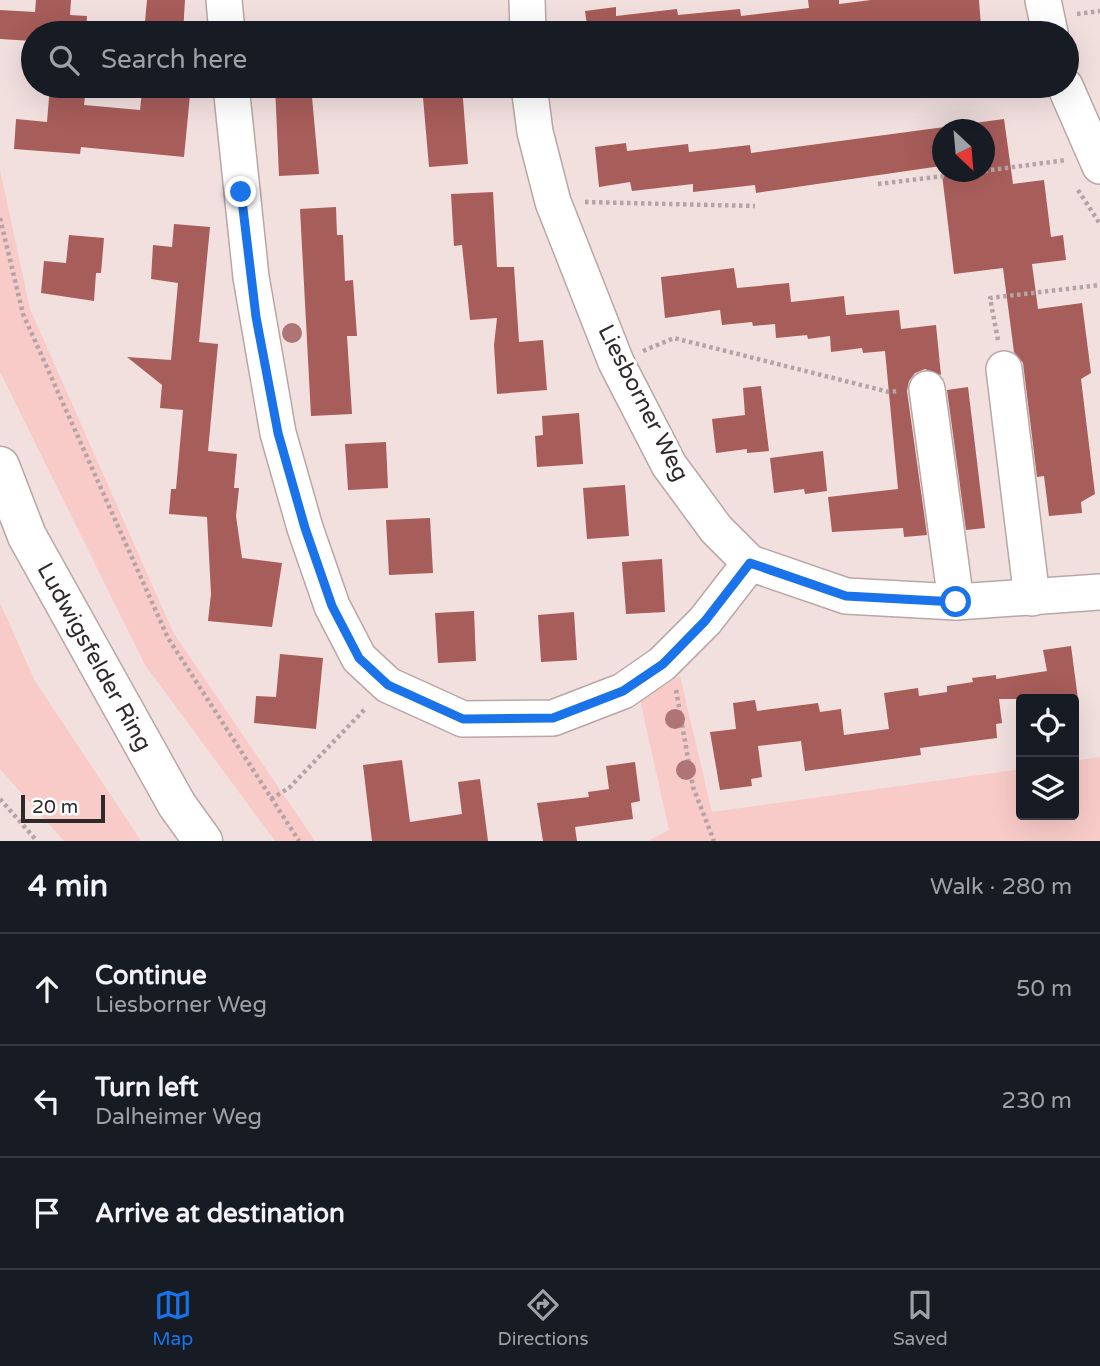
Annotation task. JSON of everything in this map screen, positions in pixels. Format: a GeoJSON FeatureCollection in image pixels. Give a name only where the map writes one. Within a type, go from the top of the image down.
{"type":"FeatureCollection","features":[{"type":"Feature","properties":{"kind":"main road","name":"Ludwigsfelder Ring"},"geometry":{"type":"LineString","coordinates":[[0,466],[27,536],[177,805],[203,841]]}},
{"type":"Feature","properties":{"kind":"street"},"geometry":{"type":"LineString","coordinates":[[224,0],[226,21]]}},
{"type":"Feature","properties":{"kind":"street"},"geometry":{"type":"LineString","coordinates":[[527,0],[528,21]]}},
{"type":"Feature","properties":{"kind":"street"},"geometry":{"type":"LineString","coordinates":[[1043,0],[1047,21]]}},
{"type":"Feature","properties":{"kind":"street"},"geometry":{"type":"LineString","coordinates":[[232,98],[254,304],[278,433],[305,528],[332,606],[359,658],[388,685],[463,719],[553,718],[623,691],[663,664],[705,621],[750,563]]}},
{"type":"Feature","properties":{"kind":"street","name":"Liesborner Weg"},"geometry":{"type":"LineString","coordinates":[[530,98],[534,132],[552,202],[616,362],[669,465],[716,529],[750,563],[846,596],[956,602],[1100,592]]}},
{"type":"Feature","properties":{"kind":"street"},"geometry":{"type":"LineString","coordinates":[[1070,98],[1096,158]]}},
{"type":"Feature","properties":{"kind":"street"},"geometry":{"type":"LineString","coordinates":[[1004,369],[1032,598]]}},
{"type":"Feature","properties":{"kind":"street"},"geometry":{"type":"LineString","coordinates":[[926,389],[956,602]]}},
{"type":"Feature","properties":{"kind":"path"},"geometry":{"type":"LineString","coordinates":[[995,170],[1096,158]]}},
{"type":"Feature","properties":{"kind":"path"},"geometry":{"type":"LineString","coordinates":[[878,184],[932,177]]}},
{"type":"Feature","properties":{"kind":"path"},"geometry":{"type":"LineString","coordinates":[[552,202],[755,206]]}},
{"type":"Feature","properties":{"kind":"path"},"geometry":{"type":"LineString","coordinates":[[0,218],[23,313],[168,638],[299,841]]}},
{"type":"Feature","properties":{"kind":"path"},"geometry":{"type":"LineString","coordinates":[[1004,369],[990,298],[1100,285]]}},
{"type":"Feature","properties":{"kind":"path"},"geometry":{"type":"LineString","coordinates":[[616,362],[674,338],[889,392]]}},
{"type":"Feature","properties":{"kind":"path"},"geometry":{"type":"LineString","coordinates":[[663,664],[674,681],[693,788],[715,841]]}},
{"type":"Feature","properties":{"kind":"path"},"geometry":{"type":"LineString","coordinates":[[271,799],[289,788],[388,685]]}},
{"type":"Feature","properties":{"kind":"path"},"geometry":{"type":"LineString","coordinates":[[0,799],[37,841]]}},
{"type":"Feature","properties":{"kind":"shaded area"},"geometry":{"type":"Polygon","coordinates":[[[0,170],[30,309],[173,632],[315,841],[275,841],[145,665],[0,372],[0,170]]]}},
{"type":"Feature","properties":{"kind":"shaded area"},"geometry":{"type":"Polygon","coordinates":[[[0,603],[35,681],[141,841],[64,841],[0,769],[0,603]]]}},
{"type":"Feature","properties":{"kind":"shaded area"},"geometry":{"type":"Polygon","coordinates":[[[680,676],[712,812],[1016,770],[1016,820],[1079,820],[1079,760],[1100,757],[1100,841],[648,841],[669,830],[640,700],[680,676]]]}},
{"type":"Feature","properties":{"kind":"building"},"geometry":{"type":"Polygon","coordinates":[[[36,0],[71,0],[70,15],[87,16],[87,21],[21,21],[21,40],[0,39],[0,10],[35,12],[36,0]]]}},
{"type":"Feature","properties":{"kind":"building"},"geometry":{"type":"Polygon","coordinates":[[[147,0],[185,0],[184,21],[145,21],[147,0]]]}},
{"type":"Feature","properties":{"kind":"building"},"geometry":{"type":"Polygon","coordinates":[[[808,0],[839,0],[839,4],[871,0],[979,0],[981,21],[586,21],[585,11],[616,7],[616,16],[677,9],[678,15],[740,9],[741,16],[809,8],[808,0]]]}},
{"type":"Feature","properties":{"kind":"building"},"geometry":{"type":"Polygon","coordinates":[[[49,98],[85,98],[84,105],[140,110],[141,98],[190,98],[184,157],[81,147],[80,154],[14,149],[16,119],[47,122],[49,98]]]}},
{"type":"Feature","properties":{"kind":"building"},"geometry":{"type":"Polygon","coordinates":[[[276,98],[312,98],[319,174],[279,176],[276,98]]]}},
{"type":"Feature","properties":{"kind":"building"},"geometry":{"type":"Polygon","coordinates":[[[423,98],[463,98],[468,164],[429,167],[423,98]]]}},
{"type":"Feature","properties":{"kind":"building"},"geometry":{"type":"Polygon","coordinates":[[[1004,119],[1013,184],[1044,180],[1051,237],[1063,235],[1066,260],[1032,264],[1038,309],[1082,303],[1091,373],[1081,379],[1095,494],[1081,502],[1082,513],[1049,516],[1044,476],[1037,477],[1023,363],[1014,352],[1003,268],[954,274],[943,182],[995,182],[995,120],[1004,119]]]}},
{"type":"Feature","properties":{"kind":"building"},"geometry":{"type":"Polygon","coordinates":[[[932,129],[932,167],[756,193],[755,185],[693,192],[693,184],[632,191],[630,182],[599,187],[595,147],[626,143],[627,151],[688,144],[689,152],[750,145],[751,153],[932,129]]]}},
{"type":"Feature","properties":{"kind":"building"},"geometry":{"type":"Polygon","coordinates":[[[493,192],[497,267],[514,267],[519,342],[543,340],[547,390],[497,394],[494,345],[497,318],[470,320],[462,245],[454,246],[451,194],[493,192]]]}},
{"type":"Feature","properties":{"kind":"building"},"geometry":{"type":"Polygon","coordinates":[[[336,207],[337,235],[343,235],[345,281],[353,280],[357,336],[347,336],[352,414],[311,416],[300,209],[336,207]]]}},
{"type":"Feature","properties":{"kind":"building"},"geometry":{"type":"Polygon","coordinates":[[[174,224],[210,227],[199,342],[218,344],[208,451],[237,454],[234,488],[239,488],[236,516],[242,558],[282,563],[272,627],[208,621],[211,594],[207,517],[169,514],[171,489],[176,489],[183,410],[160,408],[162,385],[127,357],[171,360],[178,283],[151,279],[153,245],[172,247],[174,224]]]}},
{"type":"Feature","properties":{"kind":"building"},"geometry":{"type":"Polygon","coordinates":[[[69,235],[104,238],[101,273],[96,273],[94,301],[41,293],[44,261],[66,263],[69,235]]]}},
{"type":"Feature","properties":{"kind":"building"},"geometry":{"type":"Polygon","coordinates":[[[734,268],[737,288],[789,283],[791,302],[844,296],[846,315],[899,310],[901,329],[936,325],[941,375],[925,369],[915,373],[909,381],[907,391],[927,535],[904,537],[903,528],[832,532],[828,497],[898,489],[885,351],[863,353],[862,348],[831,352],[830,336],[808,339],[807,335],[776,338],[775,324],[753,326],[752,322],[722,325],[720,310],[665,318],[661,277],[734,268]]]}},
{"type":"Feature","properties":{"kind":"building"},"geometry":{"type":"Polygon","coordinates":[[[761,386],[769,451],[747,453],[747,449],[716,453],[712,419],[745,415],[743,388],[761,386]]]}},
{"type":"Feature","properties":{"kind":"building"},"geometry":{"type":"Polygon","coordinates":[[[968,387],[985,528],[966,530],[947,390],[968,387]]]}},
{"type":"Feature","properties":{"kind":"building"},"geometry":{"type":"Polygon","coordinates":[[[579,413],[583,464],[537,467],[535,436],[543,435],[542,416],[579,413]]]}},
{"type":"Feature","properties":{"kind":"building"},"geometry":{"type":"Polygon","coordinates":[[[386,442],[388,488],[348,490],[345,444],[386,442]]]}},
{"type":"Feature","properties":{"kind":"building"},"geometry":{"type":"Polygon","coordinates":[[[823,451],[827,491],[805,494],[804,489],[774,493],[770,458],[823,451]]]}},
{"type":"Feature","properties":{"kind":"building"},"geometry":{"type":"Polygon","coordinates":[[[625,485],[629,536],[587,539],[583,488],[625,485]]]}},
{"type":"Feature","properties":{"kind":"building"},"geometry":{"type":"Polygon","coordinates":[[[430,518],[433,573],[389,575],[386,520],[430,518]]]}},
{"type":"Feature","properties":{"kind":"building"},"geometry":{"type":"Polygon","coordinates":[[[662,559],[665,612],[626,614],[622,562],[662,559]]]}},
{"type":"Feature","properties":{"kind":"building"},"geometry":{"type":"Polygon","coordinates":[[[474,611],[476,661],[438,663],[435,613],[474,611]]]}},
{"type":"Feature","properties":{"kind":"building"},"geometry":{"type":"Polygon","coordinates":[[[574,612],[577,660],[541,662],[538,615],[574,612]]]}},
{"type":"Feature","properties":{"kind":"building"},"geometry":{"type":"Polygon","coordinates":[[[1071,646],[1077,694],[1016,694],[1016,699],[999,699],[1002,723],[996,724],[997,738],[920,748],[921,755],[805,771],[801,741],[758,746],[762,777],[751,779],[752,786],[720,790],[710,732],[736,729],[733,703],[755,700],[757,711],[818,703],[820,712],[841,709],[844,735],[889,729],[884,693],[918,688],[919,696],[947,692],[947,686],[973,682],[972,678],[996,675],[996,679],[1047,671],[1043,650],[1071,646]]]}},
{"type":"Feature","properties":{"kind":"building"},"geometry":{"type":"Polygon","coordinates":[[[280,654],[323,658],[316,729],[254,723],[256,696],[276,697],[280,654]]]}},
{"type":"Feature","properties":{"kind":"building"},"geometry":{"type":"Polygon","coordinates":[[[402,760],[410,822],[462,814],[458,782],[480,779],[488,841],[372,841],[363,765],[402,760]]]}},
{"type":"Feature","properties":{"kind":"building"},"geometry":{"type":"Polygon","coordinates":[[[635,762],[640,801],[631,803],[633,819],[575,827],[577,841],[543,841],[537,803],[589,797],[588,792],[609,789],[606,766],[635,762]]]}},
{"type":"Feature","properties":{"kind":"route"},"geometry":{"type":"LineString","coordinates":[[241,192],[256,317],[278,433],[305,528],[332,606],[359,658],[388,685],[463,719],[553,718],[623,691],[663,664],[705,621],[750,563],[846,596],[956,602]]}}]}
